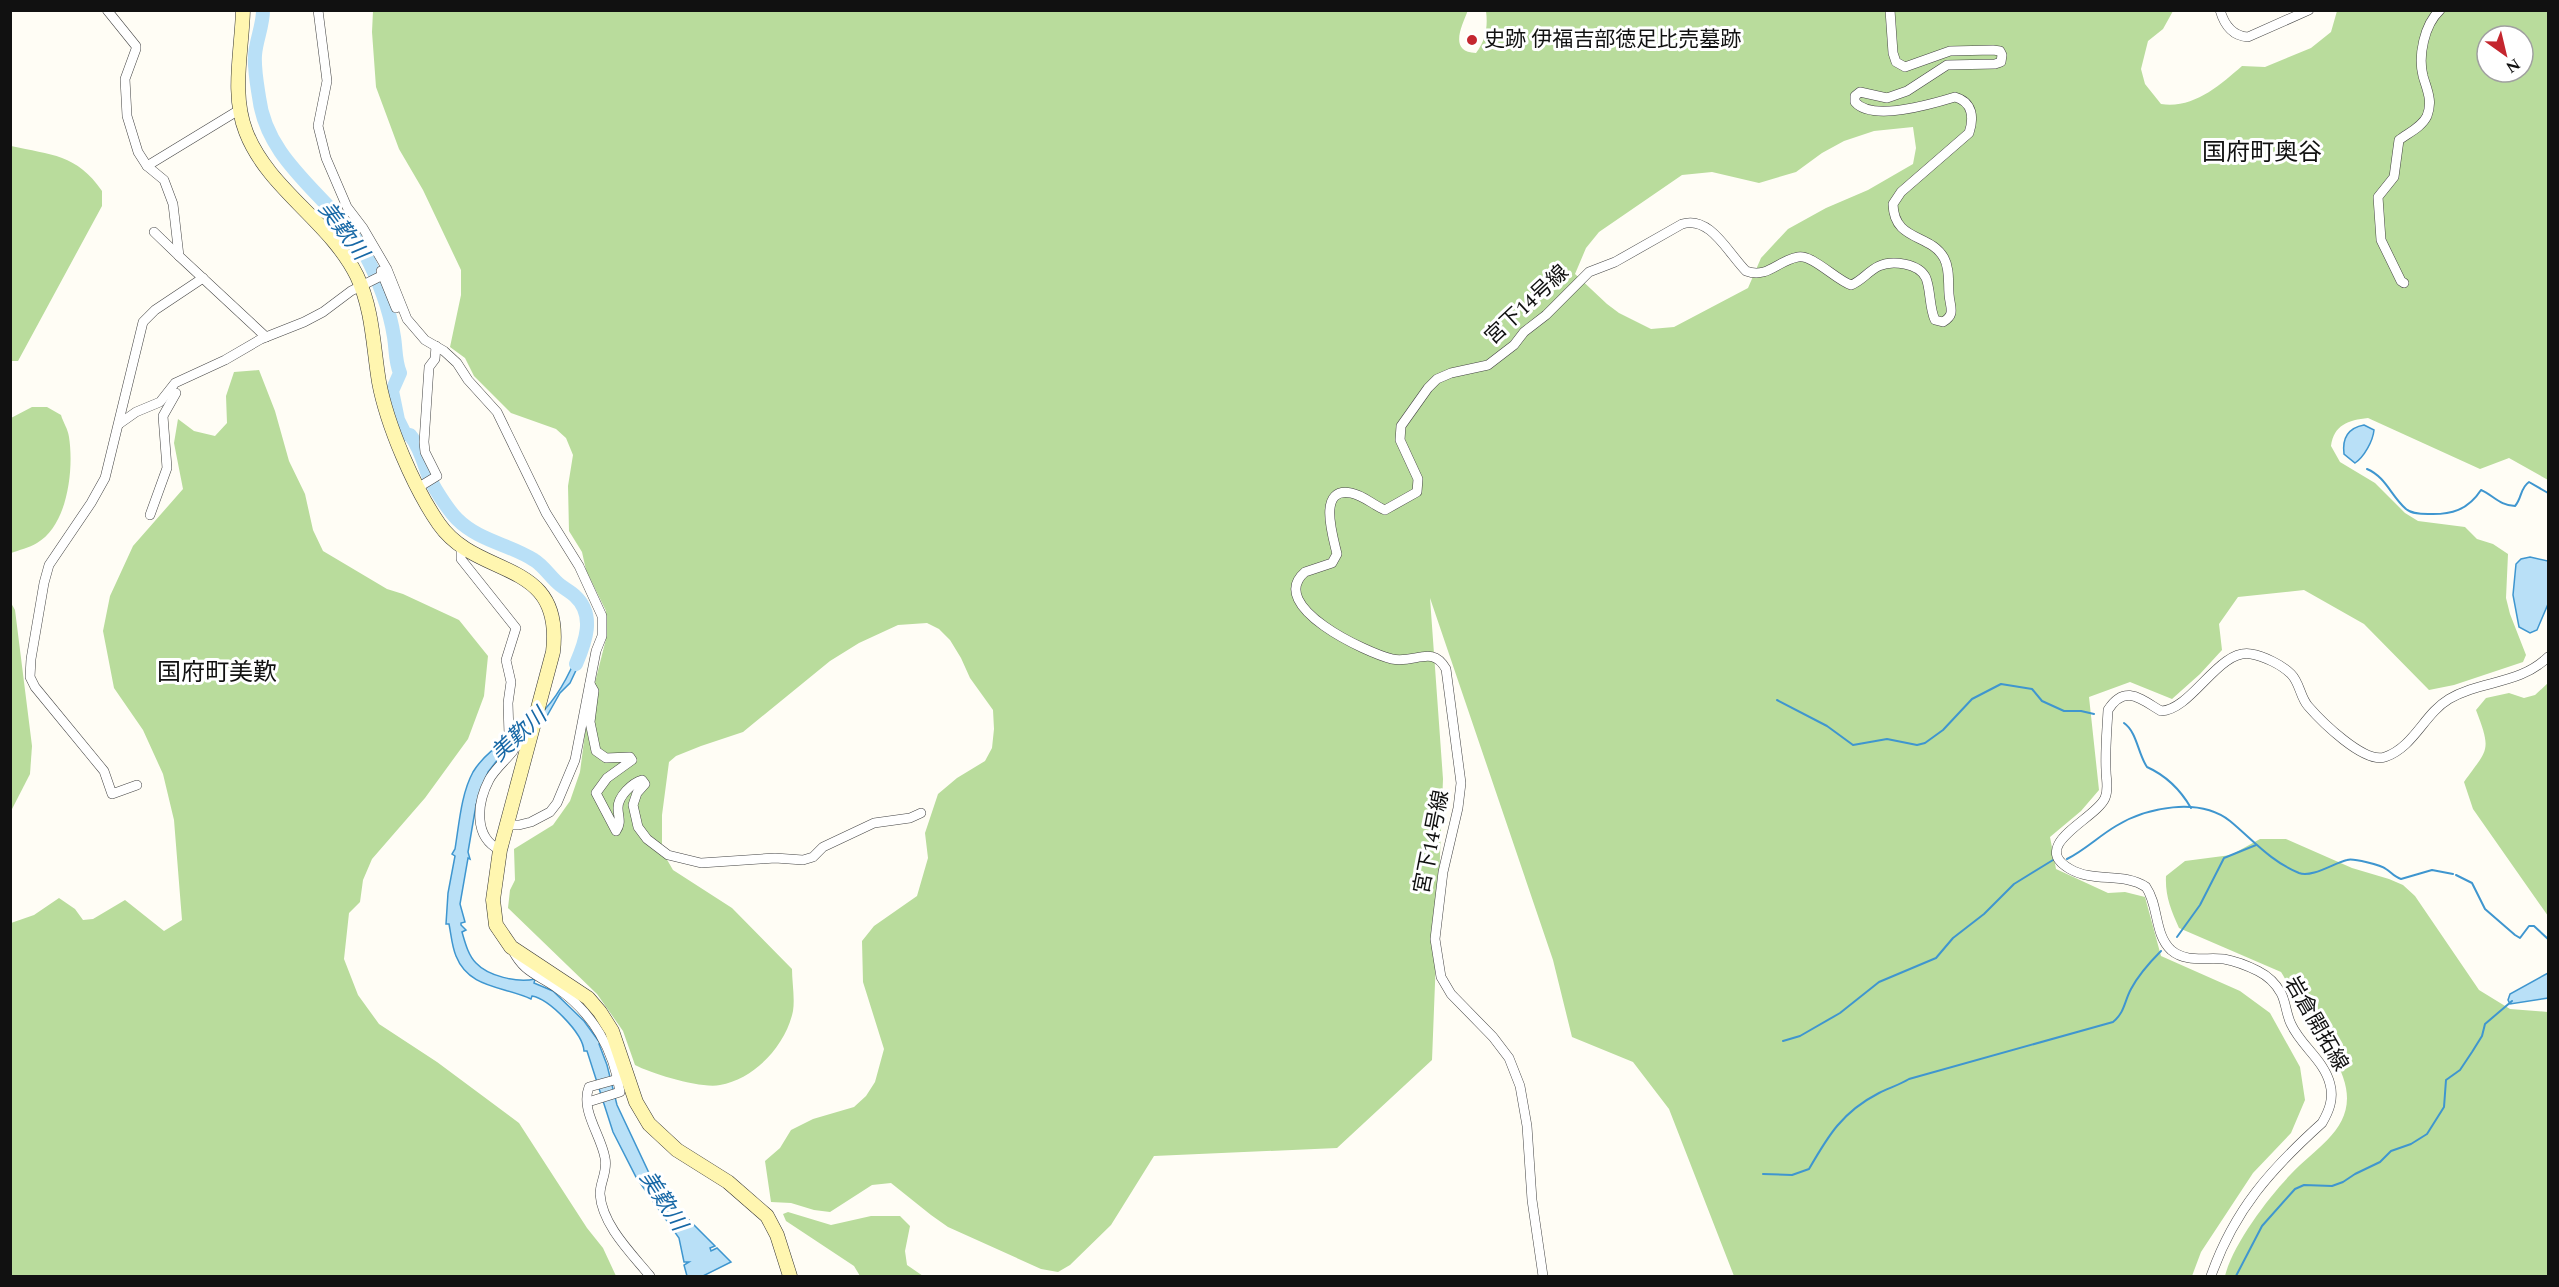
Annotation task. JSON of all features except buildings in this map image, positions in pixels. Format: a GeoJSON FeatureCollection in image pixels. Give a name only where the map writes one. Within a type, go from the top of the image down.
{"type":"FeatureCollection","features":[{"type":"Feature","properties":{"kind":"street"},"geometry":{"type":"LineString","coordinates":[[107,10],[135,45],[136,49],[125,79],[127,116],[138,152],[147,166],[164,180],[173,204],[179,256]]}},
{"type":"Feature","properties":{"kind":"street"},"geometry":{"type":"LineString","coordinates":[[243,10],[239,110],[254,150],[324,230],[364,284],[372,322],[382,397],[398,441],[426,483],[441,527],[461,545],[520,575],[546,600],[555,632],[553,652],[500,850],[493,911],[496,926],[523,967],[558,988],[595,1024],[611,1054],[620,1092],[588,1102]]}},
{"type":"Feature","properties":{"kind":"street"},"geometry":{"type":"LineString","coordinates":[[318,10],[327,81],[318,126],[326,158],[347,207],[364,230],[387,269],[407,319],[421,335],[457,363],[468,380],[497,412],[546,513],[587,582],[602,616],[603,624],[575,760],[554,808],[531,822],[508,825]]}},
{"type":"Feature","properties":{"kind":"street","name":"宮下14号線"},"geometry":{"type":"LineString","coordinates":[[1543,1276],[1539,1264],[1527,1126],[1520,1086],[1509,1058],[1493,1037],[1451,994],[1441,977],[1435,939],[1443,872],[1458,808],[1461,783],[1446,669],[1441,659],[1435,656],[1404,661],[1391,659],[1354,644],[1306,612],[1298,602],[1296,587],[1305,572],[1332,562],[1337,554],[1330,529],[1329,512],[1333,499],[1343,493],[1351,493],[1385,510],[1417,492],[1418,479],[1400,440],[1401,426],[1437,379],[1451,373],[1488,365],[1514,345],[1524,332],[1546,315],[1589,272],[1615,261],[1682,224],[1693,220],[1704,225],[1746,271],[1755,274],[1765,273],[1799,256],[1806,257],[1823,270],[1851,285],[1879,266],[1892,264],[1911,266],[1921,271],[1925,277],[1935,320],[1943,322],[1948,319],[1953,308],[1949,297],[1948,269],[1945,260],[1939,249],[1902,230],[1896,220],[1893,204],[1917,178],[1969,133],[1972,112],[1962,99],[1955,97],[1886,113],[1859,106],[1855,102],[1855,96],[1860,92],[1877,98],[1897,95],[1947,65],[1995,64],[2001,62],[2002,55],[2000,51],[1958,50],[1905,67],[1896,62],[1893,53],[1890,10]]}},
{"type":"Feature","properties":{"kind":"street"},"geometry":{"type":"LineString","coordinates":[[2220,10],[2228,28],[2239,36],[2248,37],[2309,10]]}},
{"type":"Feature","properties":{"kind":"street"},"geometry":{"type":"LineString","coordinates":[[2404,283],[2384,252],[2380,240],[2378,197],[2394,177],[2399,141],[2422,124],[2427,116],[2430,102],[2422,74],[2421,56],[2427,31],[2440,10]]}},
{"type":"Feature","properties":{"kind":"street"},"geometry":{"type":"LineString","coordinates":[[147,166],[239,110]]}},
{"type":"Feature","properties":{"kind":"street"},"geometry":{"type":"LineString","coordinates":[[364,230],[400,319],[407,319]]}},
{"type":"Feature","properties":{"kind":"street"},"geometry":{"type":"LineString","coordinates":[[154,232],[266,338]]}},
{"type":"Feature","properties":{"kind":"street"},"geometry":{"type":"LineString","coordinates":[[119,424],[136,412],[160,402],[175,383],[323,312],[364,284],[381,276]]}},
{"type":"Feature","properties":{"kind":"street"},"geometry":{"type":"LineString","coordinates":[[136,785],[112,794],[104,771],[35,687],[30,676],[31,659],[44,583],[50,565],[99,491],[111,458],[143,322],[155,310],[203,278]]}},
{"type":"Feature","properties":{"kind":"street"},"geometry":{"type":"LineString","coordinates":[[426,483],[437,476],[425,452],[424,442],[429,367],[435,359],[436,346]]}},
{"type":"Feature","properties":{"kind":"street"},"geometry":{"type":"LineString","coordinates":[[150,515],[167,468],[167,450],[162,431],[163,416],[185,378]]}},
{"type":"Feature","properties":{"kind":"street"},"geometry":{"type":"LineString","coordinates":[[461,545],[461,559],[516,628],[506,660],[511,682],[508,703],[509,735],[513,751],[489,779],[480,820],[482,834],[489,845],[500,850]]}},
{"type":"Feature","properties":{"kind":"street","name":"岩倉開拓線"},"geometry":{"type":"LineString","coordinates":[[2211,1276],[2238,1217],[2264,1180],[2322,1123],[2332,1097],[2331,1085],[2326,1072],[2291,1024],[2282,994],[2268,977],[2224,959],[2188,958],[2174,952],[2159,930],[2154,903],[2146,887],[2129,880],[2090,876],[2070,869],[2058,856],[2057,845],[2061,838],[2093,813],[2106,796],[2108,710],[2112,703],[2126,696],[2136,696],[2162,711],[2174,709],[2238,655],[2253,654],[2282,666],[2296,680],[2301,696],[2308,706],[2340,736],[2362,752],[2379,758],[2393,753],[2414,738],[2450,699],[2532,672],[2548,657]]}},
{"type":"Feature","properties":{"kind":"street"},"geometry":{"type":"LineString","coordinates":[[590,683],[594,691],[590,722],[596,751],[606,758],[630,757],[632,760],[607,778],[596,793],[616,831],[621,819],[618,809],[620,801],[627,790],[642,780],[645,784],[637,793],[633,805],[638,827],[647,839],[668,855],[701,863],[775,858],[803,860],[874,823],[910,818],[921,813]]}},
{"type":"Feature","properties":{"kind":"street"},"geometry":{"type":"LineString","coordinates":[[511,947],[588,998],[600,1012],[612,1031],[636,1102],[650,1124],[677,1150],[728,1182],[767,1216],[777,1235],[790,1276]]}},
{"type":"Feature","properties":{"kind":"street"},"geometry":{"type":"LineString","coordinates":[[618,1079],[589,1087],[586,1094],[605,1158],[600,1192],[608,1220],[630,1253],[650,1276]]}},
{"type":"Feature","properties":{"kind":"green space"},"geometry":{"type":"Polygon","coordinates":[[[1468,10],[1459,37],[1460,43],[1467,52],[1476,53],[1486,33],[1486,11],[2173,11],[2163,29],[2148,41],[2141,69],[2145,84],[2161,104],[2173,105],[2205,94],[2242,66],[2265,67],[2311,48],[2331,32],[2337,11],[2548,11],[2548,480],[2509,458],[2480,469],[2368,418],[2348,422],[2339,428],[2331,446],[2340,462],[2375,483],[2405,513],[2418,521],[2465,527],[2477,539],[2493,544],[2508,554],[2506,598],[2526,655],[2523,662],[2454,685],[2429,690],[2364,624],[2304,590],[2238,597],[2219,624],[2222,650],[2172,699],[2130,682],[2089,697],[2099,790],[2081,811],[2050,837],[2056,869],[2108,893],[2125,892],[2145,897],[2161,956],[2240,991],[2270,1013],[2300,1067],[2305,1100],[2291,1133],[2253,1173],[2201,1252],[2192,1276],[1734,1276],[1669,1109],[1633,1062],[1572,1037],[1553,960],[1430,598],[1443,779],[1432,1060],[1337,1148],[1154,1156],[1111,1225],[1070,1265],[1058,1272],[1041,1269],[948,1227],[891,1183],[872,1185],[830,1212],[791,1203],[771,1202],[765,1161],[780,1148],[791,1130],[813,1119],[854,1107],[866,1096],[875,1082],[884,1049],[863,982],[862,941],[874,926],[917,896],[928,858],[925,833],[938,794],[957,778],[985,761],[992,748],[993,710],[970,678],[950,640],[939,629],[927,623],[898,625],[859,643],[830,661],[743,732],[676,756],[669,762],[662,815],[662,851],[673,870],[732,908],[792,969],[793,1011],[784,1036],[776,1048],[757,1068],[733,1081],[720,1085],[702,1085],[665,1076],[635,1065],[623,1031],[597,994],[508,908],[510,890],[515,880],[514,849],[553,825],[570,801],[580,772],[588,710],[606,639],[606,611],[586,570],[582,552],[569,531],[568,486],[573,455],[566,438],[556,429],[511,413],[474,376],[465,358],[450,347],[461,295],[461,270],[423,190],[399,149],[376,87],[372,32],[373,11],[1468,10]],[[1913,127],[1874,131],[1844,141],[1822,153],[1796,172],[1759,183],[1712,172],[1682,175],[1599,232],[1586,248],[1575,274],[1619,313],[1651,329],[1674,327],[1748,288],[1761,258],[1788,229],[1826,208],[1868,190],[1913,164],[1916,148],[1913,127]]]}},
{"type":"Feature","properties":{"kind":"green space"},"geometry":{"type":"Polygon","coordinates":[[[11,146],[51,154],[73,163],[93,179],[102,191],[102,206],[18,361],[10,361],[11,146]]]}},
{"type":"Feature","properties":{"kind":"green space"},"geometry":{"type":"Polygon","coordinates":[[[259,370],[275,411],[289,461],[305,494],[313,530],[323,551],[387,589],[459,620],[488,656],[484,696],[468,739],[425,798],[372,859],[363,880],[360,902],[349,913],[344,959],[358,995],[379,1024],[437,1062],[519,1123],[587,1228],[603,1248],[616,1276],[11,1276],[11,923],[34,915],[59,898],[75,909],[83,920],[93,919],[125,900],[164,931],[182,920],[174,820],[163,774],[143,730],[114,688],[103,631],[110,596],[133,546],[183,489],[174,443],[178,419],[194,431],[215,436],[227,423],[226,396],[234,372],[259,370]]]}},
{"type":"Feature","properties":{"kind":"green space"},"geometry":{"type":"Polygon","coordinates":[[[32,407],[47,407],[61,415],[69,437],[69,480],[62,510],[47,535],[34,545],[11,553],[11,418],[32,407]]]}},
{"type":"Feature","properties":{"kind":"green space"},"geometry":{"type":"Polygon","coordinates":[[[11,603],[15,610],[32,746],[30,774],[11,811],[11,603]]]}},
{"type":"Feature","properties":{"kind":"green space"},"geometry":{"type":"Polygon","coordinates":[[[2548,683],[2548,916],[2473,809],[2464,782],[2485,749],[2486,742],[2476,710],[2486,698],[2509,693],[2524,698],[2535,695],[2548,683]]]}},
{"type":"Feature","properties":{"kind":"green space"},"geometry":{"type":"Polygon","coordinates":[[[2260,839],[2286,839],[2352,868],[2403,885],[2415,896],[2479,990],[2510,1009],[2548,1012],[2548,1276],[2225,1276],[2235,1250],[2262,1208],[2291,1174],[2334,1133],[2346,1108],[2347,1094],[2339,1067],[2300,1012],[2281,972],[2179,928],[2169,903],[2166,876],[2185,861],[2231,855],[2260,839]]]}},
{"type":"Feature","properties":{"kind":"green space"},"geometry":{"type":"Polygon","coordinates":[[[788,1212],[831,1225],[871,1216],[900,1216],[910,1226],[905,1251],[907,1265],[923,1276],[860,1276],[854,1266],[786,1221],[783,1214],[788,1212]]]}},
{"type":"Feature","properties":{"kind":"water"},"geometry":{"type":"Polygon","coordinates":[[[2364,425],[2374,430],[2365,453],[2355,463],[2344,454],[2344,443],[2350,431],[2364,425]]]}},
{"type":"Feature","properties":{"kind":"water"},"geometry":{"type":"Polygon","coordinates":[[[2530,557],[2548,561],[2548,604],[2537,630],[2530,633],[2519,627],[2513,595],[2516,564],[2521,559],[2530,557]]]}},
{"type":"Feature","properties":{"kind":"water"},"geometry":{"type":"Polygon","coordinates":[[[580,648],[586,649],[570,683],[560,693],[543,723],[506,749],[488,772],[476,805],[468,852],[470,859],[468,858],[460,904],[465,922],[461,925],[466,930],[462,932],[471,956],[481,968],[503,977],[520,980],[535,979],[534,983],[553,991],[584,1021],[600,1043],[617,1105],[650,1175],[682,1213],[715,1246],[710,1248],[711,1251],[717,1248],[731,1262],[703,1276],[687,1276],[684,1265],[689,1262],[684,1262],[679,1238],[636,1177],[613,1132],[587,1051],[584,1051],[572,1026],[556,1010],[539,998],[532,996],[531,999],[488,985],[469,975],[456,956],[449,924],[446,924],[448,893],[455,856],[452,854],[455,849],[463,800],[473,772],[487,755],[547,707],[564,683],[580,648]]]}},
{"type":"Feature","properties":{"kind":"water"},"geometry":{"type":"Polygon","coordinates":[[[2548,973],[2548,998],[2510,1004],[2508,1000],[2510,994],[2548,973]]]}},
{"type":"Feature","properties":{"kind":"waterway","name":"美歎川"},"geometry":{"type":"LineString","coordinates":[[263,10],[255,60],[259,97],[265,121],[288,162],[352,234],[374,273],[390,316],[400,373],[392,391],[398,420],[405,434],[410,435],[416,444],[432,483],[457,519],[484,537],[534,560],[581,604],[587,620],[587,629],[576,664]]}},
{"type":"Feature","properties":{"kind":"waterway"},"geometry":{"type":"LineString","coordinates":[[2367,469],[2374,472],[2384,482],[2406,509],[2417,513],[2436,514],[2458,510],[2465,507],[2481,490],[2501,502],[2515,506],[2529,482],[2548,493]]}},
{"type":"Feature","properties":{"kind":"waterway"},"geometry":{"type":"LineString","coordinates":[[1777,700],[1827,726],[1853,745],[1887,739],[1917,745],[1925,743],[1943,730],[1972,699],[2001,684],[2032,689],[2042,701],[2064,711],[2094,714]]}},
{"type":"Feature","properties":{"kind":"waterway"},"geometry":{"type":"LineString","coordinates":[[2124,723],[2135,737],[2147,767],[2172,784],[2191,808]]}},
{"type":"Feature","properties":{"kind":"waterway"},"geometry":{"type":"LineString","coordinates":[[2067,859],[2129,819],[2158,810],[2188,807],[2203,809],[2230,821],[2270,856],[2299,873],[2310,874],[2350,860],[2379,866],[2401,879],[2432,870],[2453,874]]}},
{"type":"Feature","properties":{"kind":"waterway"},"geometry":{"type":"LineString","coordinates":[[2177,937],[2200,905],[2224,858],[2256,845]]}},
{"type":"Feature","properties":{"kind":"waterway"},"geometry":{"type":"LineString","coordinates":[[1783,1041],[1800,1036],[1840,1013],[1879,982],[1936,958],[1953,938],[1984,914],[2014,884],[2053,860]]}},
{"type":"Feature","properties":{"kind":"waterway"},"geometry":{"type":"LineString","coordinates":[[2456,875],[2472,883],[2485,909],[2515,935],[2520,938],[2529,926],[2534,926],[2548,939]]}},
{"type":"Feature","properties":{"kind":"waterway"},"geometry":{"type":"LineString","coordinates":[[1763,1174],[1792,1175],[1809,1169],[1830,1135],[1855,1108],[1879,1093],[1909,1079],[2113,1022],[2122,1011],[2137,978],[2161,951]]}},
{"type":"Feature","properties":{"kind":"waterway"},"geometry":{"type":"LineString","coordinates":[[2236,1276],[2262,1226],[2295,1189],[2304,1185],[2332,1186],[2343,1182],[2380,1162],[2391,1151],[2411,1144],[2427,1134],[2444,1107],[2446,1080],[2460,1070],[2482,1036],[2485,1024],[2512,1001]]}},
{"type":"Feature","properties":{"kind":"place","name":"史跡 伊福吉部徳足比売墓跡"},"geometry":{"type":"Point","coordinates":[1472,40]}},
{"type":"Feature","properties":{"kind":"district","name":"国府町奥谷"},"geometry":{"type":"Point","coordinates":[2262,153]}},
{"type":"Feature","properties":{"kind":"district","name":"国府町美歎"},"geometry":{"type":"Point","coordinates":[217,673]}}]}
